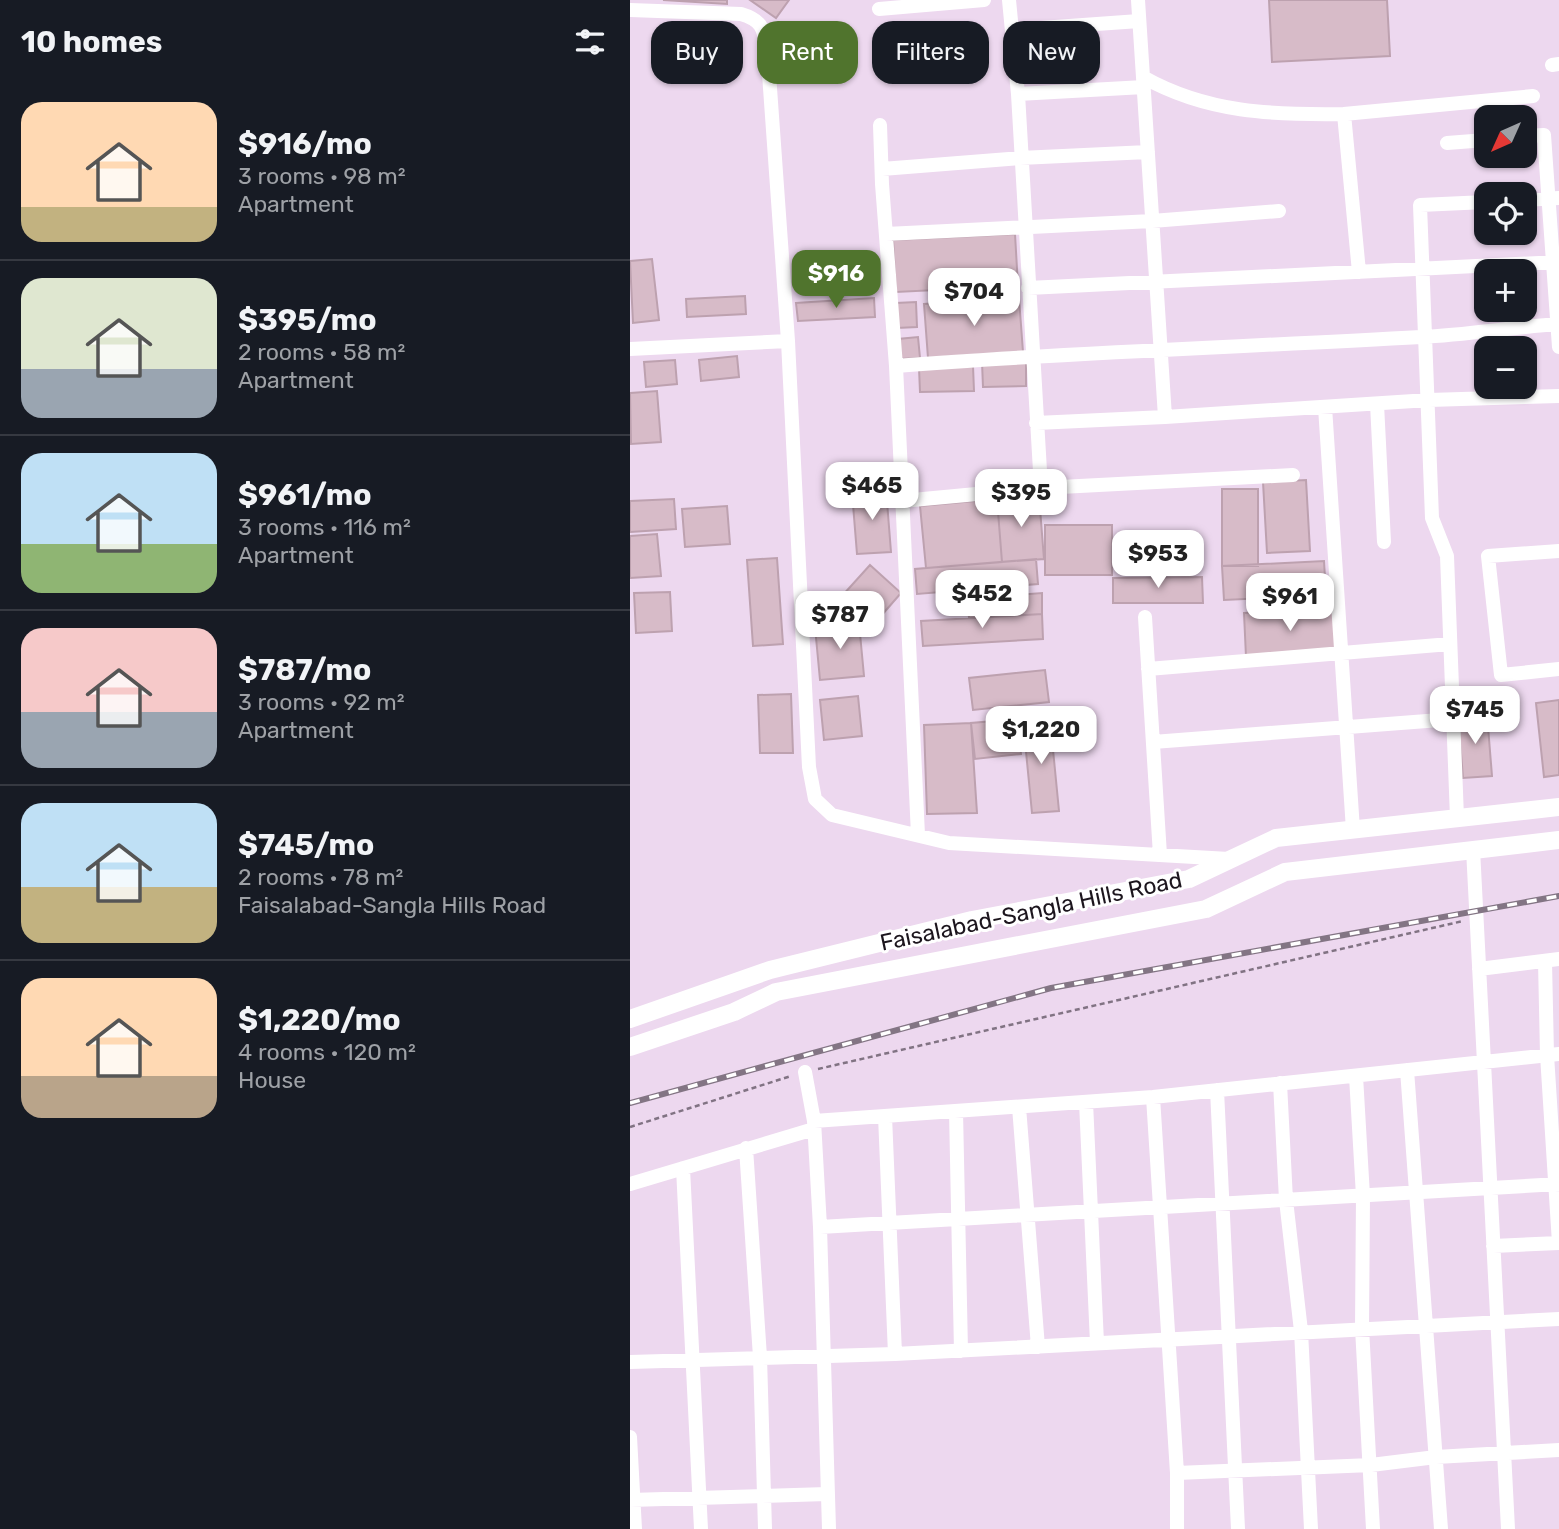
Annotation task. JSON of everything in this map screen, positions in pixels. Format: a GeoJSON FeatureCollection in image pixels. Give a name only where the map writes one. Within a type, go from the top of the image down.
{"type":"FeatureCollection","features":[{"type":"Feature","properties":{"kind":"main road","name":"Faisalabad-Sangla Hills Road"},"geometry":{"type":"LineString","coordinates":[[630,1019],[769,970],[972,920],[1189,879],[1276,838],[1559,807]]}},
{"type":"Feature","properties":{"kind":"main road"},"geometry":{"type":"LineString","coordinates":[[1388,826],[1391,859]]}},
{"type":"Feature","properties":{"kind":"main road","name":"Faisalabad-Sangla Hills Road"},"geometry":{"type":"LineString","coordinates":[[630,1047],[734,1012],[776,992],[1206,909],[1285,872],[1559,840]]}},
{"type":"Feature","properties":{"kind":"street"},"geometry":{"type":"LineString","coordinates":[[879,9],[984,0]]}},
{"type":"Feature","properties":{"kind":"street"},"geometry":{"type":"LineString","coordinates":[[1009,0],[1011,21]]}},
{"type":"Feature","properties":{"kind":"street"},"geometry":{"type":"LineString","coordinates":[[1138,0],[1165,417]]}},
{"type":"Feature","properties":{"kind":"street"},"geometry":{"type":"LineString","coordinates":[[630,10],[741,14],[754,18],[762,26],[767,46],[788,341],[808,754],[815,799],[832,816],[949,843],[1231,860]]}},
{"type":"Feature","properties":{"kind":"street"},"geometry":{"type":"LineString","coordinates":[[1100,23],[1139,20]]}},
{"type":"Feature","properties":{"kind":"street"},"geometry":{"type":"LineString","coordinates":[[1018,94],[1143,82],[1188,99],[1273,115],[1344,114],[1533,96]]}},
{"type":"Feature","properties":{"kind":"street"},"geometry":{"type":"LineString","coordinates":[[1017,84],[1023,226],[1041,488]]}},
{"type":"Feature","properties":{"kind":"street"},"geometry":{"type":"LineString","coordinates":[[1344,114],[1359,272]]}},
{"type":"Feature","properties":{"kind":"street"},"geometry":{"type":"LineString","coordinates":[[880,125],[896,366],[918,835]]}},
{"type":"Feature","properties":{"kind":"street"},"geometry":{"type":"LineString","coordinates":[[1537,135],[1544,135],[1553,198],[1559,347]]}},
{"type":"Feature","properties":{"kind":"street"},"geometry":{"type":"LineString","coordinates":[[1447,143],[1474,141]]}},
{"type":"Feature","properties":{"kind":"street"},"geometry":{"type":"LineString","coordinates":[[881,169],[1020,158],[1148,152]]}},
{"type":"Feature","properties":{"kind":"street"},"geometry":{"type":"LineString","coordinates":[[1457,818],[1447,556],[1432,518],[1420,205],[1474,203]]}},
{"type":"Feature","properties":{"kind":"street"},"geometry":{"type":"LineString","coordinates":[[886,234],[1152,221],[1279,211]]}},
{"type":"Feature","properties":{"kind":"street"},"geometry":{"type":"LineString","coordinates":[[1028,288],[1556,262]]}},
{"type":"Feature","properties":{"kind":"street"},"geometry":{"type":"LineString","coordinates":[[896,366],[1031,355],[1161,352],[1426,337],[1558,324]]}},
{"type":"Feature","properties":{"kind":"street"},"geometry":{"type":"LineString","coordinates":[[630,349],[788,341]]}},
{"type":"Feature","properties":{"kind":"street"},"geometry":{"type":"LineString","coordinates":[[1036,423],[1429,400],[1559,396]]}},
{"type":"Feature","properties":{"kind":"street"},"geometry":{"type":"LineString","coordinates":[[1377,404],[1384,542]]}},
{"type":"Feature","properties":{"kind":"street"},"geometry":{"type":"LineString","coordinates":[[1325,407],[1353,830]]}},
{"type":"Feature","properties":{"kind":"street"},"geometry":{"type":"LineString","coordinates":[[902,500],[1041,488],[1293,475]]}},
{"type":"Feature","properties":{"kind":"street"},"geometry":{"type":"LineString","coordinates":[[1559,551],[1488,556],[1501,675],[1559,669]]}},
{"type":"Feature","properties":{"kind":"street"},"geometry":{"type":"LineString","coordinates":[[1145,617],[1160,855]]}},
{"type":"Feature","properties":{"kind":"street"},"geometry":{"type":"LineString","coordinates":[[1148,669],[1450,644]]}},
{"type":"Feature","properties":{"kind":"street"},"geometry":{"type":"LineString","coordinates":[[1153,742],[1453,719]]}},
{"type":"Feature","properties":{"kind":"street"},"geometry":{"type":"LineString","coordinates":[[1473,849],[1508,1529]]}},
{"type":"Feature","properties":{"kind":"street"},"geometry":{"type":"LineString","coordinates":[[1479,969],[1552,960],[1559,1243],[1493,1247]]}},
{"type":"Feature","properties":{"kind":"street"},"geometry":{"type":"LineString","coordinates":[[630,1184],[814,1125],[885,1116],[1153,1097],[1553,1054]]}},
{"type":"Feature","properties":{"kind":"street"},"geometry":{"type":"LineString","coordinates":[[1407,1070],[1441,1529]]}},
{"type":"Feature","properties":{"kind":"street"},"geometry":{"type":"LineString","coordinates":[[805,1072],[814,1125],[820,1227],[829,1529]]}},
{"type":"Feature","properties":{"kind":"street"},"geometry":{"type":"LineString","coordinates":[[1356,1076],[1363,1196],[1362,1328],[1373,1529]]}},
{"type":"Feature","properties":{"kind":"street"},"geometry":{"type":"LineString","coordinates":[[1280,1083],[1286,1199],[1301,1331],[1311,1529]]}},
{"type":"Feature","properties":{"kind":"street"},"geometry":{"type":"LineString","coordinates":[[1217,1090],[1238,1529]]}},
{"type":"Feature","properties":{"kind":"street"},"geometry":{"type":"LineString","coordinates":[[1153,1097],[1177,1473],[1177,1529]]}},
{"type":"Feature","properties":{"kind":"street"},"geometry":{"type":"LineString","coordinates":[[1086,1102],[1097,1343]]}},
{"type":"Feature","properties":{"kind":"street"},"geometry":{"type":"LineString","coordinates":[[1019,1107],[1038,1347]]}},
{"type":"Feature","properties":{"kind":"street"},"geometry":{"type":"LineString","coordinates":[[957,1111],[961,1351]]}},
{"type":"Feature","properties":{"kind":"street"},"geometry":{"type":"LineString","coordinates":[[885,1116],[895,1354]]}},
{"type":"Feature","properties":{"kind":"street"},"geometry":{"type":"LineString","coordinates":[[746,1148],[760,1357],[765,1529]]}},
{"type":"Feature","properties":{"kind":"street"},"geometry":{"type":"LineString","coordinates":[[683,1168],[701,1529]]}},
{"type":"Feature","properties":{"kind":"street"},"geometry":{"type":"LineString","coordinates":[[820,1227],[1557,1184]]}},
{"type":"Feature","properties":{"kind":"street"},"geometry":{"type":"LineString","coordinates":[[630,1362],[961,1351],[1559,1319]]}},
{"type":"Feature","properties":{"kind":"street"},"geometry":{"type":"LineString","coordinates":[[630,1437],[635,1529]]}},
{"type":"Feature","properties":{"kind":"street"},"geometry":{"type":"LineString","coordinates":[[1177,1473],[1371,1465],[1559,1450]]}},
{"type":"Feature","properties":{"kind":"street"},"geometry":{"type":"LineString","coordinates":[[632,1500],[827,1494]]}},
{"type":"Feature","properties":{"kind":"path"},"geometry":{"type":"LineString","coordinates":[[630,1127],[805,1072],[1476,918]]}},
{"type":"Feature","properties":{"kind":"building"},"geometry":{"type":"Polygon","coordinates":[[[663,0],[727,0],[727,4],[663,0]]]}},
{"type":"Feature","properties":{"kind":"building"},"geometry":{"type":"Polygon","coordinates":[[[750,0],[789,0],[776,18],[750,0]]]}},
{"type":"Feature","properties":{"kind":"building"},"geometry":{"type":"Polygon","coordinates":[[[1269,0],[1387,0],[1390,56],[1272,62],[1269,0]]]}},
{"type":"Feature","properties":{"kind":"building"},"geometry":{"type":"Polygon","coordinates":[[[1015,234],[1018,286],[896,292],[893,240],[1015,234]]]}},
{"type":"Feature","properties":{"kind":"building"},"geometry":{"type":"Polygon","coordinates":[[[652,259],[659,320],[633,323],[630,261],[652,259]]]}},
{"type":"Feature","properties":{"kind":"building"},"geometry":{"type":"Polygon","coordinates":[[[745,296],[746,314],[687,317],[686,299],[745,296]]]}},
{"type":"Feature","properties":{"kind":"building"},"geometry":{"type":"Polygon","coordinates":[[[874,298],[875,317],[798,321],[796,303],[874,298]]]}},
{"type":"Feature","properties":{"kind":"building"},"geometry":{"type":"Polygon","coordinates":[[[1019,298],[1023,352],[928,358],[924,304],[1019,298]]]}},
{"type":"Feature","properties":{"kind":"building"},"geometry":{"type":"Polygon","coordinates":[[[916,302],[917,327],[897,328],[896,303],[916,302]]]}},
{"type":"Feature","properties":{"kind":"building"},"geometry":{"type":"Polygon","coordinates":[[[918,337],[920,358],[900,359],[898,339],[918,337]]]}},
{"type":"Feature","properties":{"kind":"building"},"geometry":{"type":"Polygon","coordinates":[[[737,356],[739,377],[701,381],[699,360],[737,356]]]}},
{"type":"Feature","properties":{"kind":"building"},"geometry":{"type":"Polygon","coordinates":[[[675,360],[677,384],[646,387],[644,362],[675,360]]]}},
{"type":"Feature","properties":{"kind":"building"},"geometry":{"type":"Polygon","coordinates":[[[1026,361],[1026,386],[983,387],[982,362],[1026,361]]]}},
{"type":"Feature","properties":{"kind":"building"},"geometry":{"type":"Polygon","coordinates":[[[973,366],[974,391],[920,392],[919,368],[973,366]]]}},
{"type":"Feature","properties":{"kind":"building"},"geometry":{"type":"Polygon","coordinates":[[[657,391],[661,442],[631,444],[630,393],[657,391]]]}},
{"type":"Feature","properties":{"kind":"building"},"geometry":{"type":"Polygon","coordinates":[[[1306,480],[1310,551],[1267,553],[1263,482],[1306,480]]]}},
{"type":"Feature","properties":{"kind":"building"},"geometry":{"type":"Polygon","coordinates":[[[886,489],[891,552],[857,554],[852,492],[886,489]]]}},
{"type":"Feature","properties":{"kind":"building"},"geometry":{"type":"Polygon","coordinates":[[[1222,489],[1258,489],[1258,566],[1222,566],[1222,489]]]}},
{"type":"Feature","properties":{"kind":"building"},"geometry":{"type":"Polygon","coordinates":[[[1039,496],[1044,559],[1002,562],[997,499],[1039,496]]]}},
{"type":"Feature","properties":{"kind":"building"},"geometry":{"type":"Polygon","coordinates":[[[674,499],[676,529],[630,532],[630,501],[674,499]]]}},
{"type":"Feature","properties":{"kind":"building"},"geometry":{"type":"Polygon","coordinates":[[[997,499],[1002,562],[926,568],[920,506],[997,499]]]}},
{"type":"Feature","properties":{"kind":"building"},"geometry":{"type":"Polygon","coordinates":[[[727,506],[730,544],[685,547],[682,509],[727,506]]]}},
{"type":"Feature","properties":{"kind":"building"},"geometry":{"type":"Polygon","coordinates":[[[1045,525],[1112,525],[1112,575],[1045,575],[1045,525]]]}},
{"type":"Feature","properties":{"kind":"building"},"geometry":{"type":"Polygon","coordinates":[[[657,534],[661,576],[630,578],[630,536],[657,534]]]}},
{"type":"Feature","properties":{"kind":"building"},"geometry":{"type":"Polygon","coordinates":[[[777,558],[783,644],[753,646],[747,560],[777,558]]]}},
{"type":"Feature","properties":{"kind":"building"},"geometry":{"type":"Polygon","coordinates":[[[1036,559],[1038,584],[917,594],[915,569],[1036,559]]]}},
{"type":"Feature","properties":{"kind":"building"},"geometry":{"type":"Polygon","coordinates":[[[1324,561],[1326,595],[1224,600],[1222,566],[1324,561]]]}},
{"type":"Feature","properties":{"kind":"building"},"geometry":{"type":"Polygon","coordinates":[[[870,565],[901,593],[874,624],[842,596],[870,565]]]}},
{"type":"Feature","properties":{"kind":"building"},"geometry":{"type":"Polygon","coordinates":[[[1202,577],[1203,603],[1113,603],[1113,578],[1202,577]]]}},
{"type":"Feature","properties":{"kind":"building"},"geometry":{"type":"Polygon","coordinates":[[[670,592],[672,631],[636,633],[634,593],[670,592]]]}},
{"type":"Feature","properties":{"kind":"building"},"geometry":{"type":"Polygon","coordinates":[[[1042,593],[1042,614],[969,618],[968,599],[1042,593]]]}},
{"type":"Feature","properties":{"kind":"building"},"geometry":{"type":"Polygon","coordinates":[[[1333,609],[1336,652],[1246,657],[1244,613],[1333,609]]]}},
{"type":"Feature","properties":{"kind":"building"},"geometry":{"type":"Polygon","coordinates":[[[1042,614],[1043,639],[923,646],[921,621],[1042,614]]]}},
{"type":"Feature","properties":{"kind":"building"},"geometry":{"type":"Polygon","coordinates":[[[859,623],[864,676],[820,680],[815,627],[859,623]]]}},
{"type":"Feature","properties":{"kind":"building"},"geometry":{"type":"Polygon","coordinates":[[[1045,670],[1049,702],[973,710],[969,678],[1045,670]]]}},
{"type":"Feature","properties":{"kind":"building"},"geometry":{"type":"Polygon","coordinates":[[[791,694],[793,753],[760,753],[758,695],[791,694]]]}},
{"type":"Feature","properties":{"kind":"building"},"geometry":{"type":"Polygon","coordinates":[[[858,696],[862,736],[824,740],[820,700],[858,696]]]}},
{"type":"Feature","properties":{"kind":"building"},"geometry":{"type":"Polygon","coordinates":[[[1559,700],[1559,775],[1544,777],[1536,703],[1559,700]]]}},
{"type":"Feature","properties":{"kind":"building"},"geometry":{"type":"Polygon","coordinates":[[[1487,714],[1492,776],[1463,778],[1458,716],[1487,714]]]}},
{"type":"Feature","properties":{"kind":"building"},"geometry":{"type":"Polygon","coordinates":[[[1017,719],[1021,754],[975,759],[971,723],[1017,719]]]}},
{"type":"Feature","properties":{"kind":"building"},"geometry":{"type":"Polygon","coordinates":[[[1050,719],[1059,811],[1032,813],[1023,721],[1050,719]]]}},
{"type":"Feature","properties":{"kind":"building"},"geometry":{"type":"Polygon","coordinates":[[[971,723],[977,813],[927,814],[924,725],[971,723]]]}},
{"type":"Feature","properties":{"kind":"railway"},"geometry":{"type":"LineString","coordinates":[[630,1103],[1051,988],[1559,896]]}}]}
